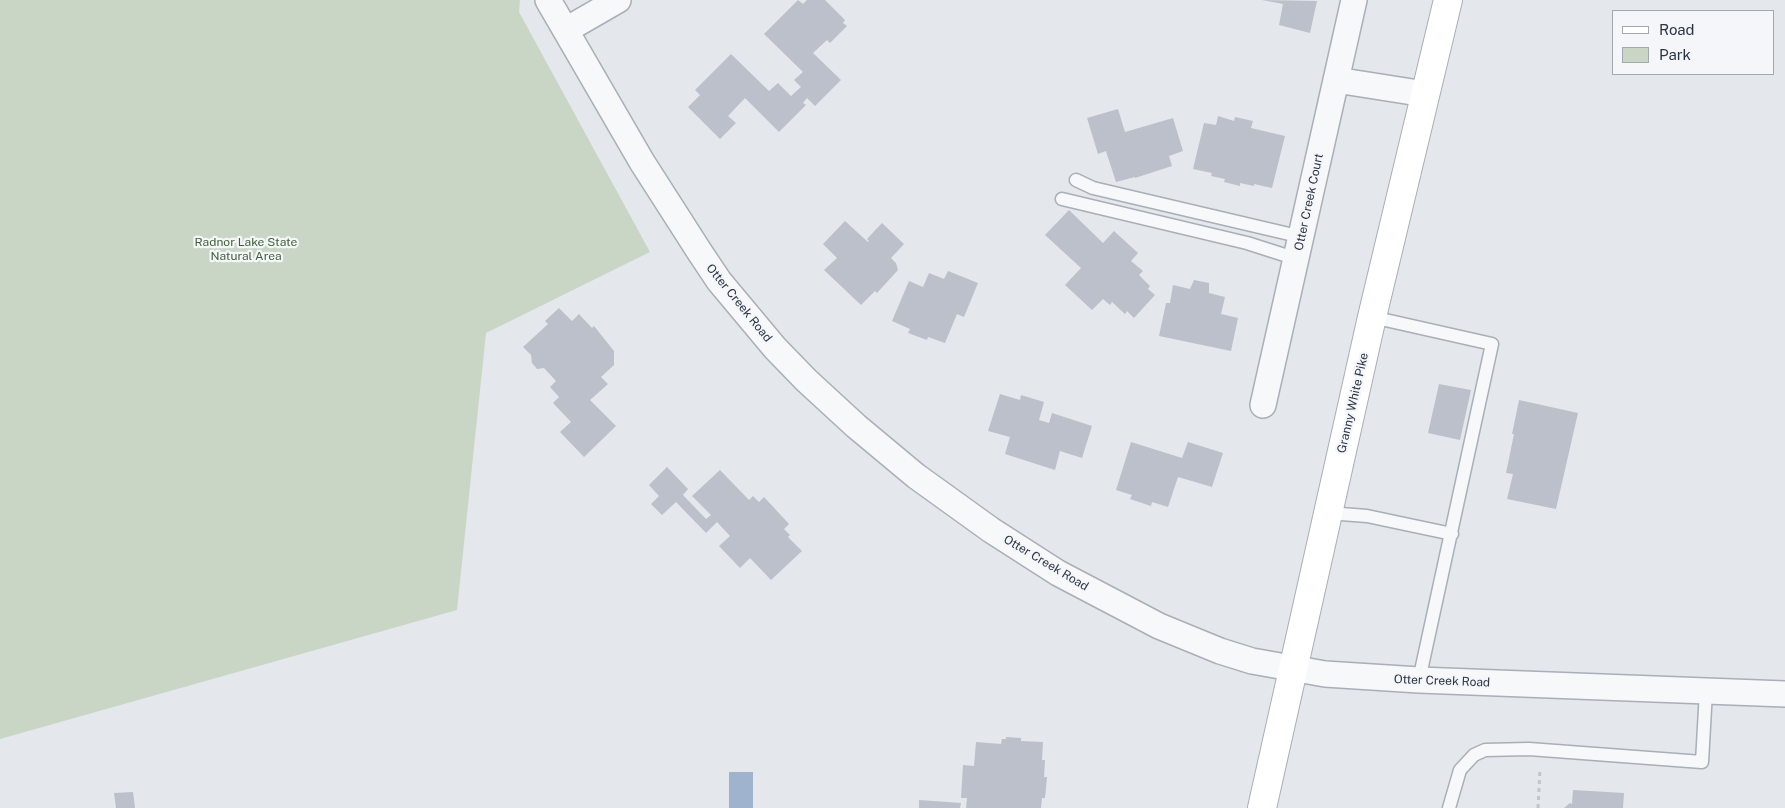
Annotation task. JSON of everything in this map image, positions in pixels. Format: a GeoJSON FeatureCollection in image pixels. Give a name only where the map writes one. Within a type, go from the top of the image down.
{"type":"FeatureCollection","features":[{"type":"Feature","properties":{"kind":"main road","name":"Granny White Pike"},"geometry":{"type":"LineString","coordinates":[[1262,808],[1372,317],[1448,0]]}},
{"type":"Feature","properties":{"kind":"street","name":"Otter Creek Road"},"geometry":{"type":"LineString","coordinates":[[548,0],[642,162],[719,281],[775,348],[806,380],[856,426],[916,476],[991,530],[1058,573],[1129,611],[1190,639],[1252,661],[1325,674],[1419,680],[1785,694]]}},
{"type":"Feature","properties":{"kind":"street"},"geometry":{"type":"LineString","coordinates":[[566,30],[618,0]]}},
{"type":"Feature","properties":{"kind":"street","name":"Otter Creek Court"},"geometry":{"type":"LineString","coordinates":[[1264,404],[1354,0]]}},
{"type":"Feature","properties":{"kind":"street"},"geometry":{"type":"LineString","coordinates":[[1336,80],[1425,94]]}},
{"type":"Feature","properties":{"kind":"lane"},"geometry":{"type":"LineString","coordinates":[[1076,180],[1093,188],[1181,210],[1300,248]]}},
{"type":"Feature","properties":{"kind":"lane"},"geometry":{"type":"LineString","coordinates":[[1062,200],[1247,243],[1300,248]]}},
{"type":"Feature","properties":{"kind":"lane"},"geometry":{"type":"LineString","coordinates":[[1177,227],[1181,210]]}},
{"type":"Feature","properties":{"kind":"lane"},"geometry":{"type":"LineString","coordinates":[[1372,317],[1492,344],[1419,680]]}},
{"type":"Feature","properties":{"kind":"lane"},"geometry":{"type":"LineString","coordinates":[[1328,513],[1367,516],[1452,534]]}},
{"type":"Feature","properties":{"kind":"lane"},"geometry":{"type":"LineString","coordinates":[[1449,808],[1460,770],[1474,755],[1485,750],[1542,750],[1702,762],[1706,691]]}},
{"type":"Feature","properties":{"kind":"path"},"geometry":{"type":"LineString","coordinates":[[1538,808],[1542,750]]}},
{"type":"Feature","properties":{"kind":"green space","name":"Radnor Lake State Natural Area"},"geometry":{"type":"Polygon","coordinates":[[[0,0],[520,0],[519,12],[650,252],[486,333],[457,610],[0,739],[0,0]]]}},
{"type":"Feature","properties":{"kind":"water"},"geometry":{"type":"Polygon","coordinates":[[[729,772],[753,772],[753,808],[729,808],[729,772]]]}},
{"type":"Feature","properties":{"kind":"building"},"geometry":{"type":"Polygon","coordinates":[[[798,0],[803,4],[807,0],[825,0],[845,20],[843,23],[847,26],[830,43],[827,40],[813,53],[841,80],[815,106],[807,98],[803,103],[806,105],[779,132],[745,98],[728,116],[736,123],[720,139],[688,107],[700,95],[695,90],[731,54],[769,91],[778,83],[791,96],[801,87],[794,80],[803,72],[764,34],[798,0]]]}},
{"type":"Feature","properties":{"kind":"building"},"geometry":{"type":"Polygon","coordinates":[[[1262,0],[1317,1],[1310,33],[1279,25],[1283,4],[1262,0]]]}},
{"type":"Feature","properties":{"kind":"building"},"geometry":{"type":"Polygon","coordinates":[[[1118,109],[1125,132],[1173,118],[1183,151],[1169,156],[1172,166],[1116,182],[1106,151],[1098,154],[1087,118],[1118,109]]]}},
{"type":"Feature","properties":{"kind":"building"},"geometry":{"type":"Polygon","coordinates":[[[1218,116],[1234,121],[1235,117],[1253,121],[1251,128],[1285,136],[1272,188],[1240,183],[1240,186],[1224,182],[1225,179],[1211,176],[1212,173],[1193,169],[1204,123],[1216,125],[1218,116]]]}},
{"type":"Feature","properties":{"kind":"building"},"geometry":{"type":"Polygon","coordinates":[[[1069,210],[1103,243],[1114,231],[1138,253],[1131,261],[1143,271],[1139,275],[1150,286],[1148,289],[1155,295],[1134,318],[1127,311],[1125,314],[1112,302],[1110,305],[1103,299],[1092,310],[1065,285],[1081,268],[1045,235],[1069,210]]]}},
{"type":"Feature","properties":{"kind":"building"},"geometry":{"type":"Polygon","coordinates":[[[845,221],[868,242],[867,239],[882,223],[904,244],[891,258],[896,263],[898,270],[877,293],[875,291],[861,305],[824,270],[837,258],[823,244],[845,221]]]}},
{"type":"Feature","properties":{"kind":"building"},"geometry":{"type":"Polygon","coordinates":[[[948,271],[978,283],[964,317],[957,314],[945,343],[928,337],[927,340],[908,333],[910,329],[892,321],[909,281],[923,287],[929,273],[944,279],[948,271]]]}},
{"type":"Feature","properties":{"kind":"building"},"geometry":{"type":"Polygon","coordinates":[[[1194,280],[1209,283],[1209,293],[1225,297],[1221,314],[1238,318],[1231,351],[1159,336],[1166,303],[1170,303],[1173,285],[1190,289],[1194,280]]]}},
{"type":"Feature","properties":{"kind":"building"},"geometry":{"type":"Polygon","coordinates":[[[559,308],[572,321],[579,314],[592,328],[594,326],[614,351],[614,365],[601,377],[608,384],[590,400],[616,426],[584,457],[560,432],[571,422],[553,403],[559,397],[550,387],[556,381],[544,368],[537,369],[532,363],[531,355],[523,347],[548,324],[545,321],[559,308]]]}},
{"type":"Feature","properties":{"kind":"building"},"geometry":{"type":"Polygon","coordinates":[[[1439,384],[1471,390],[1460,440],[1428,433],[1439,384]]]}},
{"type":"Feature","properties":{"kind":"building"},"geometry":{"type":"Polygon","coordinates":[[[1000,394],[1020,400],[1021,395],[1044,402],[1039,420],[1049,423],[1052,413],[1092,426],[1082,458],[1060,451],[1055,470],[1005,454],[1010,437],[988,431],[1000,394]]]}},
{"type":"Feature","properties":{"kind":"building"},"geometry":{"type":"Polygon","coordinates":[[[1519,400],[1578,413],[1556,509],[1507,499],[1513,474],[1506,473],[1519,400]]]}},
{"type":"Feature","properties":{"kind":"building"},"geometry":{"type":"Polygon","coordinates":[[[1131,442],[1182,458],[1188,442],[1223,453],[1212,487],[1178,477],[1168,507],[1152,502],[1151,506],[1130,499],[1132,495],[1116,490],[1131,442]]]}},
{"type":"Feature","properties":{"kind":"building"},"geometry":{"type":"Polygon","coordinates":[[[667,467],[688,489],[683,495],[706,519],[711,515],[692,496],[720,470],[749,500],[753,496],[759,502],[764,497],[789,524],[784,529],[790,535],[788,537],[802,551],[771,580],[750,558],[740,568],[719,546],[730,536],[717,522],[706,533],[676,502],[662,515],[651,504],[659,496],[649,485],[667,467]]]}},
{"type":"Feature","properties":{"kind":"building"},"geometry":{"type":"Polygon","coordinates":[[[1006,737],[1021,738],[1021,741],[1043,742],[1042,760],[1045,760],[1044,777],[1047,777],[1045,798],[1042,798],[1041,808],[966,808],[967,798],[961,798],[963,765],[974,766],[976,742],[1001,744],[1002,739],[1006,739],[1006,737]]]}},
{"type":"Feature","properties":{"kind":"building"},"geometry":{"type":"Polygon","coordinates":[[[1573,790],[1624,793],[1623,808],[1564,808],[1570,803],[1572,804],[1573,790]]]}},
{"type":"Feature","properties":{"kind":"building"},"geometry":{"type":"Polygon","coordinates":[[[133,792],[135,808],[116,808],[114,793],[133,792]]]}},
{"type":"Feature","properties":{"kind":"building"},"geometry":{"type":"Polygon","coordinates":[[[919,800],[961,803],[960,808],[919,808],[919,800]]]}}]}
